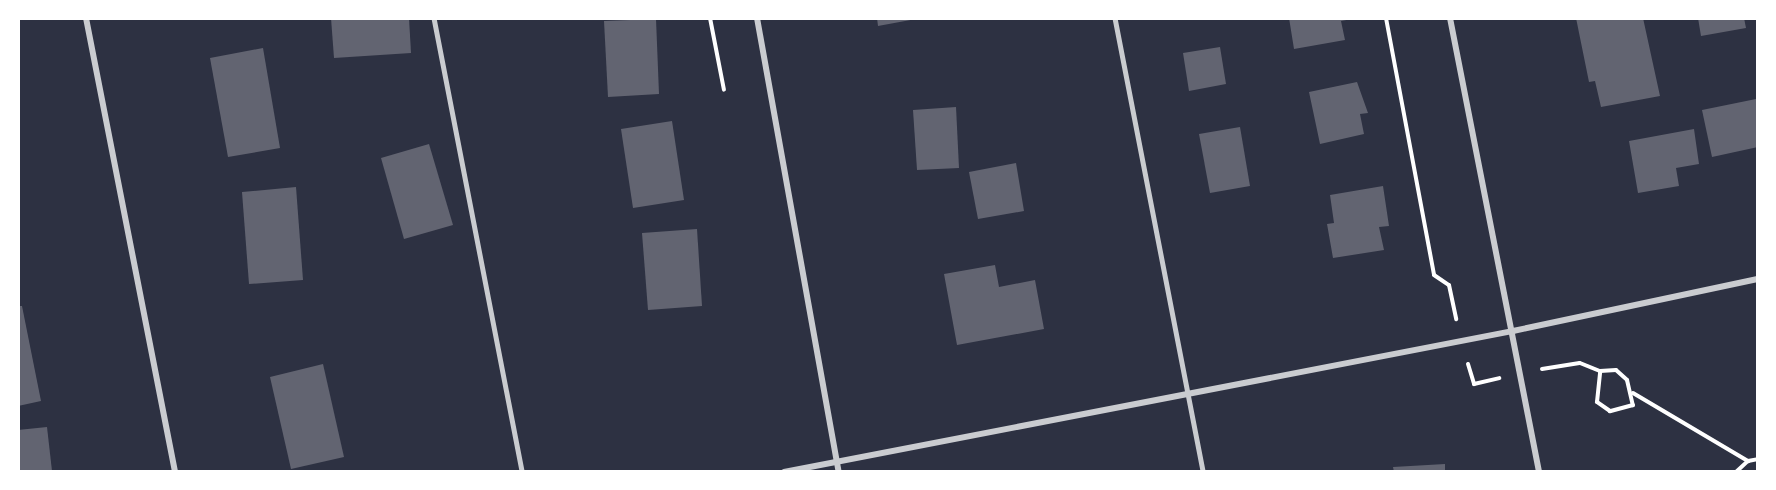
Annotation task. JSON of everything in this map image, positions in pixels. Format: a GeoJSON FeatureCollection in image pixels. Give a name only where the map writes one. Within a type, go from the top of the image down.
{"type":"FeatureCollection","features":[{"type":"Feature","properties":{"kind":"street"},"geometry":{"type":"LineString","coordinates":[[86,18],[175,472]]}},
{"type":"Feature","properties":{"kind":"street"},"geometry":{"type":"LineString","coordinates":[[757,18],[839,472]]}},
{"type":"Feature","properties":{"kind":"street"},"geometry":{"type":"LineString","coordinates":[[1450,18],[1539,472]]}},
{"type":"Feature","properties":{"kind":"street"},"geometry":{"type":"LineString","coordinates":[[784,472],[1513,331],[1758,279]]}},
{"type":"Feature","properties":{"kind":"lane"},"geometry":{"type":"LineString","coordinates":[[434,18],[522,472]]}},
{"type":"Feature","properties":{"kind":"lane"},"geometry":{"type":"LineString","coordinates":[[1115,18],[1203,472]]}},
{"type":"Feature","properties":{"kind":"path"},"geometry":{"type":"LineString","coordinates":[[710,18],[724,90]]}},
{"type":"Feature","properties":{"kind":"path"},"geometry":{"type":"LineString","coordinates":[[1386,18],[1434,275],[1449,285],[1461,341],[1474,384],[1521,372],[1580,363],[1600,371],[1616,370],[1627,380],[1632,393],[1633,405],[1610,411],[1597,402],[1600,371]]}},
{"type":"Feature","properties":{"kind":"path"},"geometry":{"type":"LineString","coordinates":[[1632,393],[1748,461]]}},
{"type":"Feature","properties":{"kind":"path"},"geometry":{"type":"LineString","coordinates":[[1737,472],[1748,461],[1758,459]]}},
{"type":"Feature","properties":{"kind":"building"},"geometry":{"type":"Polygon","coordinates":[[[331,18],[409,18],[411,53],[334,58],[331,18]]]}},
{"type":"Feature","properties":{"kind":"building"},"geometry":{"type":"Polygon","coordinates":[[[877,18],[916,18],[916,19],[878,26],[877,18]]]}},
{"type":"Feature","properties":{"kind":"building"},"geometry":{"type":"Polygon","coordinates":[[[1289,18],[1352,19],[1341,21],[1345,40],[1294,49],[1289,18]]]}},
{"type":"Feature","properties":{"kind":"building"},"geometry":{"type":"Polygon","coordinates":[[[1576,18],[1643,18],[1660,96],[1601,107],[1595,81],[1589,82],[1576,18]]]}},
{"type":"Feature","properties":{"kind":"building"},"geometry":{"type":"Polygon","coordinates":[[[1698,18],[1744,18],[1746,28],[1701,36],[1698,18]]]}},
{"type":"Feature","properties":{"kind":"building"},"geometry":{"type":"Polygon","coordinates":[[[656,19],[659,94],[608,97],[604,21],[656,19]]]}},
{"type":"Feature","properties":{"kind":"building"},"geometry":{"type":"Polygon","coordinates":[[[1220,47],[1226,84],[1189,91],[1183,53],[1220,47]]]}},
{"type":"Feature","properties":{"kind":"building"},"geometry":{"type":"Polygon","coordinates":[[[263,48],[280,148],[228,157],[210,58],[263,48]]]}},
{"type":"Feature","properties":{"kind":"building"},"geometry":{"type":"Polygon","coordinates":[[[1357,82],[1368,113],[1360,114],[1364,134],[1320,144],[1309,92],[1357,82]]]}},
{"type":"Feature","properties":{"kind":"building"},"geometry":{"type":"Polygon","coordinates":[[[1756,99],[1758,147],[1712,157],[1702,110],[1756,99]]]}},
{"type":"Feature","properties":{"kind":"building"},"geometry":{"type":"Polygon","coordinates":[[[956,107],[959,168],[917,170],[913,110],[956,107]]]}},
{"type":"Feature","properties":{"kind":"building"},"geometry":{"type":"Polygon","coordinates":[[[672,121],[684,200],[633,208],[621,129],[672,121]]]}},
{"type":"Feature","properties":{"kind":"building"},"geometry":{"type":"Polygon","coordinates":[[[1240,127],[1250,186],[1210,193],[1199,134],[1240,127]]]}},
{"type":"Feature","properties":{"kind":"building"},"geometry":{"type":"Polygon","coordinates":[[[1694,129],[1699,164],[1676,168],[1679,186],[1638,193],[1629,141],[1694,129]]]}},
{"type":"Feature","properties":{"kind":"building"},"geometry":{"type":"Polygon","coordinates":[[[429,144],[453,225],[404,239],[381,158],[429,144]]]}},
{"type":"Feature","properties":{"kind":"building"},"geometry":{"type":"Polygon","coordinates":[[[1016,163],[1024,211],[978,219],[969,172],[1016,163]]]}},
{"type":"Feature","properties":{"kind":"building"},"geometry":{"type":"Polygon","coordinates":[[[1383,186],[1389,226],[1379,227],[1384,250],[1333,258],[1327,224],[1334,223],[1330,195],[1383,186]]]}},
{"type":"Feature","properties":{"kind":"building"},"geometry":{"type":"Polygon","coordinates":[[[296,187],[303,280],[249,284],[242,192],[296,187]]]}},
{"type":"Feature","properties":{"kind":"building"},"geometry":{"type":"Polygon","coordinates":[[[697,229],[702,306],[648,310],[642,233],[697,229]]]}},
{"type":"Feature","properties":{"kind":"building"},"geometry":{"type":"Polygon","coordinates":[[[995,265],[999,287],[1035,280],[1044,329],[957,345],[944,274],[995,265]]]}},
{"type":"Feature","properties":{"kind":"building"},"geometry":{"type":"Polygon","coordinates":[[[18,306],[22,306],[41,401],[18,406],[18,306]]]}},
{"type":"Feature","properties":{"kind":"building"},"geometry":{"type":"Polygon","coordinates":[[[323,364],[344,457],[291,469],[270,377],[323,364]]]}},
{"type":"Feature","properties":{"kind":"building"},"geometry":{"type":"Polygon","coordinates":[[[47,427],[52,471],[18,472],[18,430],[47,427]]]}},
{"type":"Feature","properties":{"kind":"building"},"geometry":{"type":"Polygon","coordinates":[[[1445,464],[1445,472],[1394,472],[1393,467],[1445,464]]]}}]}
